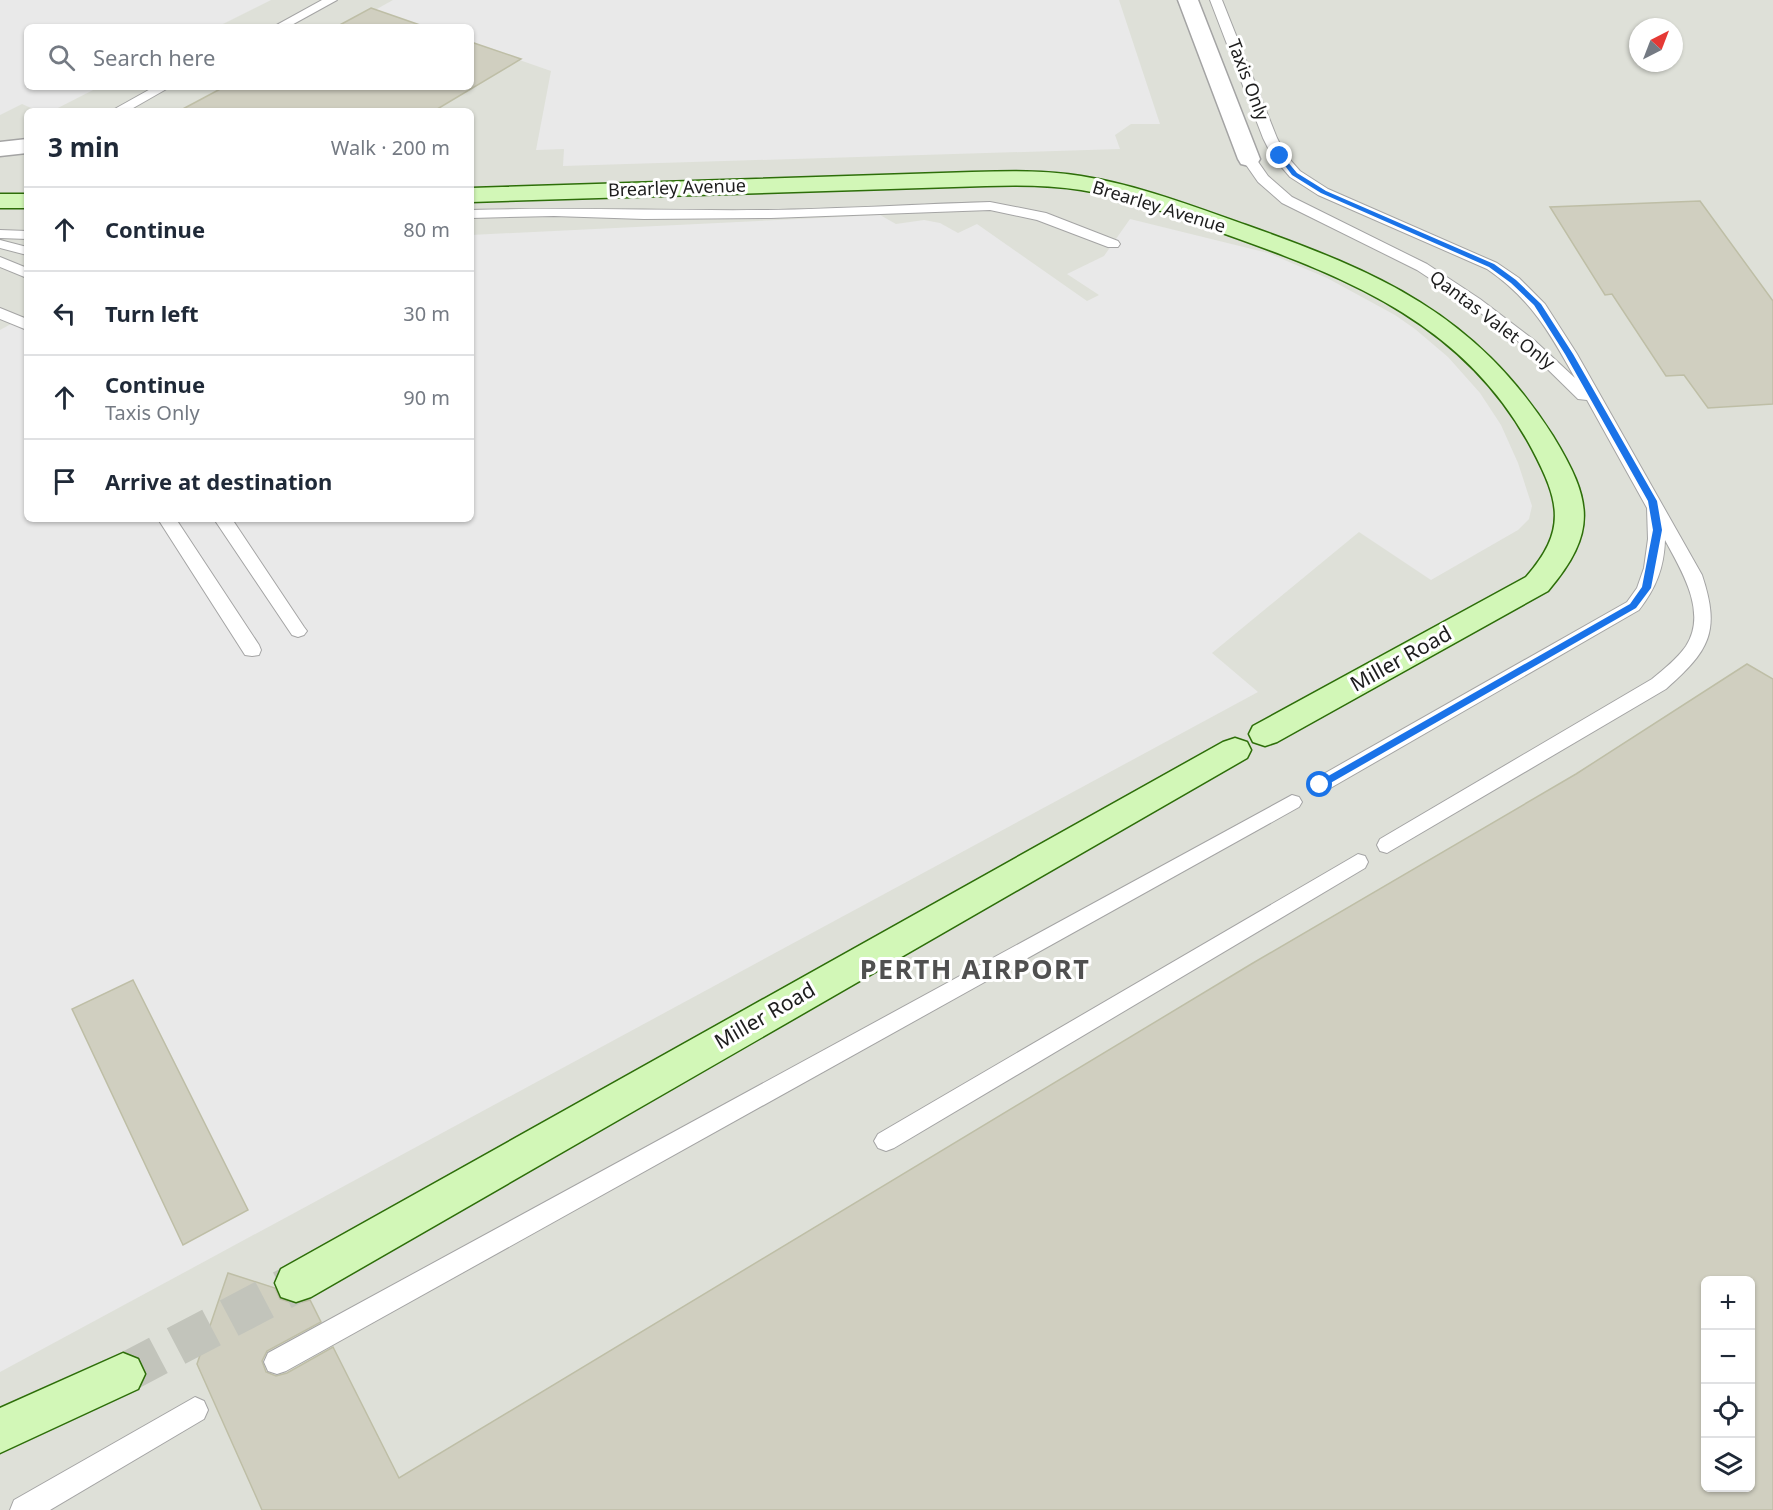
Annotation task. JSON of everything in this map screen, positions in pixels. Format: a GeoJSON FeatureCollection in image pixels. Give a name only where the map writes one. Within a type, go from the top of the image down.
{"type":"FeatureCollection","features":[{"type":"Feature","properties":{"kind":"main road","name":"Brearley Avenue"},"geometry":{"type":"LineString","coordinates":[[474,195],[972,178],[1048,179],[1083,184],[1144,199],[1281,246],[1372,284],[1436,325],[1473,356],[1502,386],[1529,422],[1556,467],[1569,506],[1568,538],[1557,560],[1537,584]]}},
{"type":"Feature","properties":{"kind":"main road"},"geometry":{"type":"LineString","coordinates":[[0,201],[24,201]]}},
{"type":"Feature","properties":{"kind":"main road","name":"Miller Road"},"geometry":{"type":"LineString","coordinates":[[296,1283],[1250,742],[1537,584]]}},
{"type":"Feature","properties":{"kind":"main road"},"geometry":{"type":"LineString","coordinates":[[0,1431],[123,1374]]}},
{"type":"Feature","properties":{"kind":"street"},"geometry":{"type":"LineString","coordinates":[[1188,0],[1249,159]]}},
{"type":"Feature","properties":{"kind":"street"},"geometry":{"type":"LineString","coordinates":[[0,149],[24,146]]}},
{"type":"Feature","properties":{"kind":"lane"},"geometry":{"type":"LineString","coordinates":[[285,24],[331,0]]}},
{"type":"Feature","properties":{"kind":"lane","name":"Taxis Only"},"geometry":{"type":"LineString","coordinates":[[1216,0],[1270,138],[1280,156],[1295,174],[1323,192],[1492,266],[1514,281],[1537,304],[1606,420]]}},
{"type":"Feature","properties":{"kind":"lane"},"geometry":{"type":"LineString","coordinates":[[124,108],[158,90]]}},
{"type":"Feature","properties":{"kind":"lane","name":"Qantas Valet Only"},"geometry":{"type":"LineString","coordinates":[[1249,159],[1263,179],[1287,200],[1422,267],[1475,302],[1529,343],[1570,381],[1606,420]]}},
{"type":"Feature","properties":{"kind":"lane"},"geometry":{"type":"LineString","coordinates":[[474,225],[644,215],[990,206],[1041,216],[1113,244]]}},
{"type":"Feature","properties":{"kind":"lane"},"geometry":{"type":"LineString","coordinates":[[474,214],[554,212],[644,215]]}},
{"type":"Feature","properties":{"kind":"lane"},"geometry":{"type":"LineString","coordinates":[[0,221],[24,221]]}},
{"type":"Feature","properties":{"kind":"lane"},"geometry":{"type":"LineString","coordinates":[[0,234],[24,234]]}},
{"type":"Feature","properties":{"kind":"lane"},"geometry":{"type":"LineString","coordinates":[[0,244],[24,251]]}},
{"type":"Feature","properties":{"kind":"lane"},"geometry":{"type":"LineString","coordinates":[[0,261],[24,273]]}},
{"type":"Feature","properties":{"kind":"lane"},"geometry":{"type":"LineString","coordinates":[[0,313],[24,325]]}},
{"type":"Feature","properties":{"kind":"lane"},"geometry":{"type":"LineString","coordinates":[[1387,845],[1659,684],[1686,662],[1704,625],[1703,600],[1694,575],[1606,420]]}},
{"type":"Feature","properties":{"kind":"lane"},"geometry":{"type":"LineString","coordinates":[[1320,785],[1633,606],[1647,588],[1652,568],[1657,530],[1653,501]]}},
{"type":"Feature","properties":{"kind":"lane"},"geometry":{"type":"LineString","coordinates":[[169,522],[252,650]]}},
{"type":"Feature","properties":{"kind":"lane"},"geometry":{"type":"LineString","coordinates":[[225,522],[298,631]]}},
{"type":"Feature","properties":{"kind":"lane"},"geometry":{"type":"LineString","coordinates":[[278,1362],[1292,802]]}},
{"type":"Feature","properties":{"kind":"lane"},"geometry":{"type":"LineString","coordinates":[[886,1141],[1358,862]]}},
{"type":"Feature","properties":{"kind":"lane"},"geometry":{"type":"LineString","coordinates":[[24,1510],[195,1410]]}},
{"type":"Feature","properties":{"kind":"shaded area","name":"PERTH AIRPORT"},"geometry":{"type":"Polygon","coordinates":[[[0,0],[1773,0],[1773,1510],[0,1510],[0,0]]]}},
{"type":"Feature","properties":{"kind":"shaded area"},"geometry":{"type":"Polygon","coordinates":[[[0,0],[271,0],[223,24],[24,24],[24,90],[93,90],[58,108],[31,108],[22,104],[0,115],[0,0]]]}},
{"type":"Feature","properties":{"kind":"shaded area"},"geometry":{"type":"Polygon","coordinates":[[[393,0],[1119,0],[1160,124],[1131,124],[1115,135],[1120,149],[563,166],[564,149],[536,150],[551,71],[474,44],[474,24],[415,24],[375,10],[393,0]]]}},
{"type":"Feature","properties":{"kind":"shaded area"},"geometry":{"type":"Polygon","coordinates":[[[880,215],[896,224],[924,220],[940,223],[958,233],[977,224],[1087,301],[1099,295],[1067,274],[1104,256],[1130,219],[1268,253],[1327,278],[1395,315],[1448,357],[1480,393],[1501,425],[1518,463],[1532,506],[1529,519],[1518,530],[1431,580],[1359,532],[1212,653],[1258,692],[0,1372],[0,330],[24,317],[24,522],[474,522],[474,235],[880,215]]]}},
{"type":"Feature","properties":{"kind":"building"},"geometry":{"type":"Polygon","coordinates":[[[371,8],[417,24],[342,24],[371,8]]]}},
{"type":"Feature","properties":{"kind":"building"},"geometry":{"type":"Polygon","coordinates":[[[474,43],[521,59],[474,87],[474,43]]]}},
{"type":"Feature","properties":{"kind":"building"},"geometry":{"type":"Polygon","coordinates":[[[218,90],[469,90],[439,108],[185,108],[218,90]]]}},
{"type":"Feature","properties":{"kind":"building"},"geometry":{"type":"Polygon","coordinates":[[[1700,201],[1773,301],[1773,404],[1708,408],[1684,375],[1666,376],[1612,294],[1605,295],[1550,207],[1700,201]]]}},
{"type":"Feature","properties":{"kind":"building"},"geometry":{"type":"Polygon","coordinates":[[[1747,664],[1773,679],[1773,1510],[262,1510],[197,1364],[228,1273],[275,1288],[280,1299],[295,1304],[310,1300],[321,1322],[267,1351],[262,1361],[266,1372],[276,1376],[287,1373],[333,1347],[399,1478],[1253,963],[1576,774],[1747,664]]]}},
{"type":"Feature","properties":{"kind":"building"},"geometry":{"type":"Polygon","coordinates":[[[133,980],[248,1210],[183,1245],[72,1009],[133,980]]]}},
{"type":"Feature","properties":{"kind":"tunnel"},"geometry":{"type":"LineString","coordinates":[[123,1374],[296,1283]]}},
{"type":"Feature","properties":{"kind":"district","name":"PERTH AIRPORT"},"geometry":{"type":"Point","coordinates":[975,970]}},
{"type":"Feature","properties":{"kind":"route"},"geometry":{"type":"LineString","coordinates":[[1280,156],[1295,174],[1323,192],[1458,250],[1492,266],[1514,281],[1537,304],[1569,354],[1653,501],[1657,530],[1647,588],[1633,606],[1320,785]]}}]}
